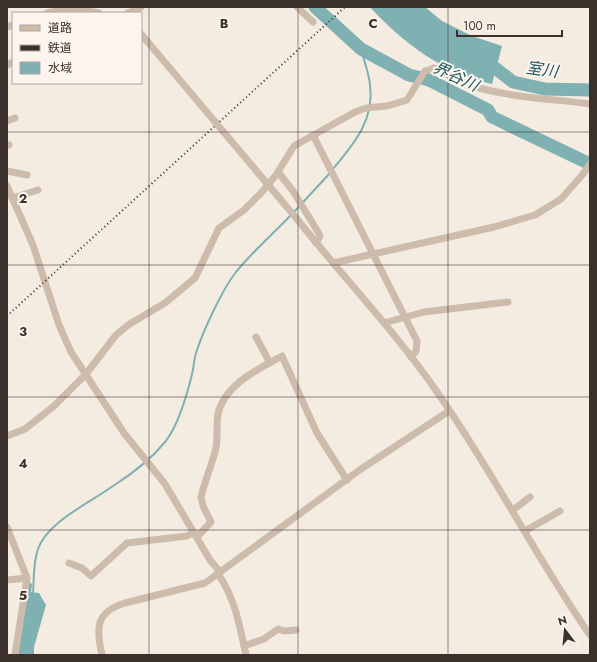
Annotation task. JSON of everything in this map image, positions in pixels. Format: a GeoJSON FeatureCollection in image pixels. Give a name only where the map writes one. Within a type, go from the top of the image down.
{"type":"FeatureCollection","features":[{"type":"Feature","properties":{"kind":"street"},"geometry":{"type":"LineString","coordinates":[[130,12],[142,7]]}},
{"type":"Feature","properties":{"kind":"street"},"geometry":{"type":"LineString","coordinates":[[297,7],[313,22]]}},
{"type":"Feature","properties":{"kind":"street"},"geometry":{"type":"LineString","coordinates":[[52,12],[66,9],[80,9],[94,12]]}},
{"type":"Feature","properties":{"kind":"street"},"geometry":{"type":"LineString","coordinates":[[142,35],[411,357],[449,410],[590,635]]}},
{"type":"Feature","properties":{"kind":"street"},"geometry":{"type":"LineString","coordinates":[[7,436],[25,429],[41,417],[86,374],[116,335],[128,325],[165,303],[195,278],[219,228],[255,200],[278,172],[294,146],[355,112],[370,107],[403,102],[411,96],[425,71],[434,68],[469,85],[493,91],[544,100],[590,104]]}},
{"type":"Feature","properties":{"kind":"street"},"geometry":{"type":"LineString","coordinates":[[7,121],[15,118]]}},
{"type":"Feature","properties":{"kind":"street"},"geometry":{"type":"LineString","coordinates":[[313,135],[417,341],[417,346],[411,357]]}},
{"type":"Feature","properties":{"kind":"street"},"geometry":{"type":"LineString","coordinates":[[333,263],[494,227],[535,215],[561,199],[589,166]]}},
{"type":"Feature","properties":{"kind":"street"},"geometry":{"type":"LineString","coordinates":[[7,171],[27,175]]}},
{"type":"Feature","properties":{"kind":"street"},"geometry":{"type":"LineString","coordinates":[[278,172],[293,191],[318,232],[320,236],[316,243]]}},
{"type":"Feature","properties":{"kind":"street"},"geometry":{"type":"LineString","coordinates":[[7,186],[33,245],[65,341],[124,433],[165,484],[219,573],[236,609],[246,655]]}},
{"type":"Feature","properties":{"kind":"street"},"geometry":{"type":"LineString","coordinates":[[12,198],[38,190]]}},
{"type":"Feature","properties":{"kind":"street"},"geometry":{"type":"LineString","coordinates":[[384,323],[433,311],[508,302]]}},
{"type":"Feature","properties":{"kind":"street"},"geometry":{"type":"LineString","coordinates":[[256,337],[270,363]]}},
{"type":"Feature","properties":{"kind":"street"},"geometry":{"type":"LineString","coordinates":[[69,563],[82,568],[91,576],[127,543],[195,535],[210,522],[201,498],[216,446],[218,414],[222,401],[240,383],[282,356],[318,433],[347,480]]}},
{"type":"Feature","properties":{"kind":"street"},"geometry":{"type":"LineString","coordinates":[[102,655],[97,634],[101,621],[112,607],[125,602],[198,586],[219,573],[347,480],[449,410]]}},
{"type":"Feature","properties":{"kind":"street"},"geometry":{"type":"LineString","coordinates":[[513,510],[530,497]]}},
{"type":"Feature","properties":{"kind":"street"},"geometry":{"type":"LineString","coordinates":[[525,531],[560,511]]}},
{"type":"Feature","properties":{"kind":"street"},"geometry":{"type":"LineString","coordinates":[[7,527],[27,578],[15,655]]}},
{"type":"Feature","properties":{"kind":"street"},"geometry":{"type":"LineString","coordinates":[[7,580],[27,578]]}},
{"type":"Feature","properties":{"kind":"street"},"geometry":{"type":"LineString","coordinates":[[244,646],[264,639],[278,629],[284,631],[296,630]]}},
{"type":"Feature","properties":{"kind":"water"},"geometry":{"type":"Polygon","coordinates":[[[370,7],[425,7],[442,21],[472,36],[502,46],[492,84],[457,72],[425,55],[396,33],[370,7]]]}},
{"type":"Feature","properties":{"kind":"water"},"geometry":{"type":"Polygon","coordinates":[[[29,582],[32,584],[31,592],[39,593],[46,605],[34,647],[34,655],[17,655],[29,582]]]}},
{"type":"Feature","properties":{"kind":"waterway","name":"界谷川"},"geometry":{"type":"LineString","coordinates":[[315,7],[361,49],[409,75],[429,80],[488,110],[492,117],[590,164]]}},
{"type":"Feature","properties":{"kind":"waterway"},"geometry":{"type":"LineString","coordinates":[[333,169],[355,141],[366,121],[369,110],[371,98],[368,72],[361,49]]}},
{"type":"Feature","properties":{"kind":"waterway","name":"室川"},"geometry":{"type":"LineString","coordinates":[[481,57],[513,82],[545,89],[590,90]]}},
{"type":"Feature","properties":{"kind":"waterway"},"geometry":{"type":"LineString","coordinates":[[294,212],[330,173]]}},
{"type":"Feature","properties":{"kind":"waterway"},"geometry":{"type":"LineString","coordinates":[[33,594],[36,554],[43,539],[50,530],[71,513],[120,481],[148,460],[171,434],[182,409],[199,344],[213,311],[225,289],[243,264],[291,215]]}},
{"type":"Feature","properties":{"kind":"railway"},"geometry":{"type":"LineString","coordinates":[[7,316],[345,7]]}}]}
